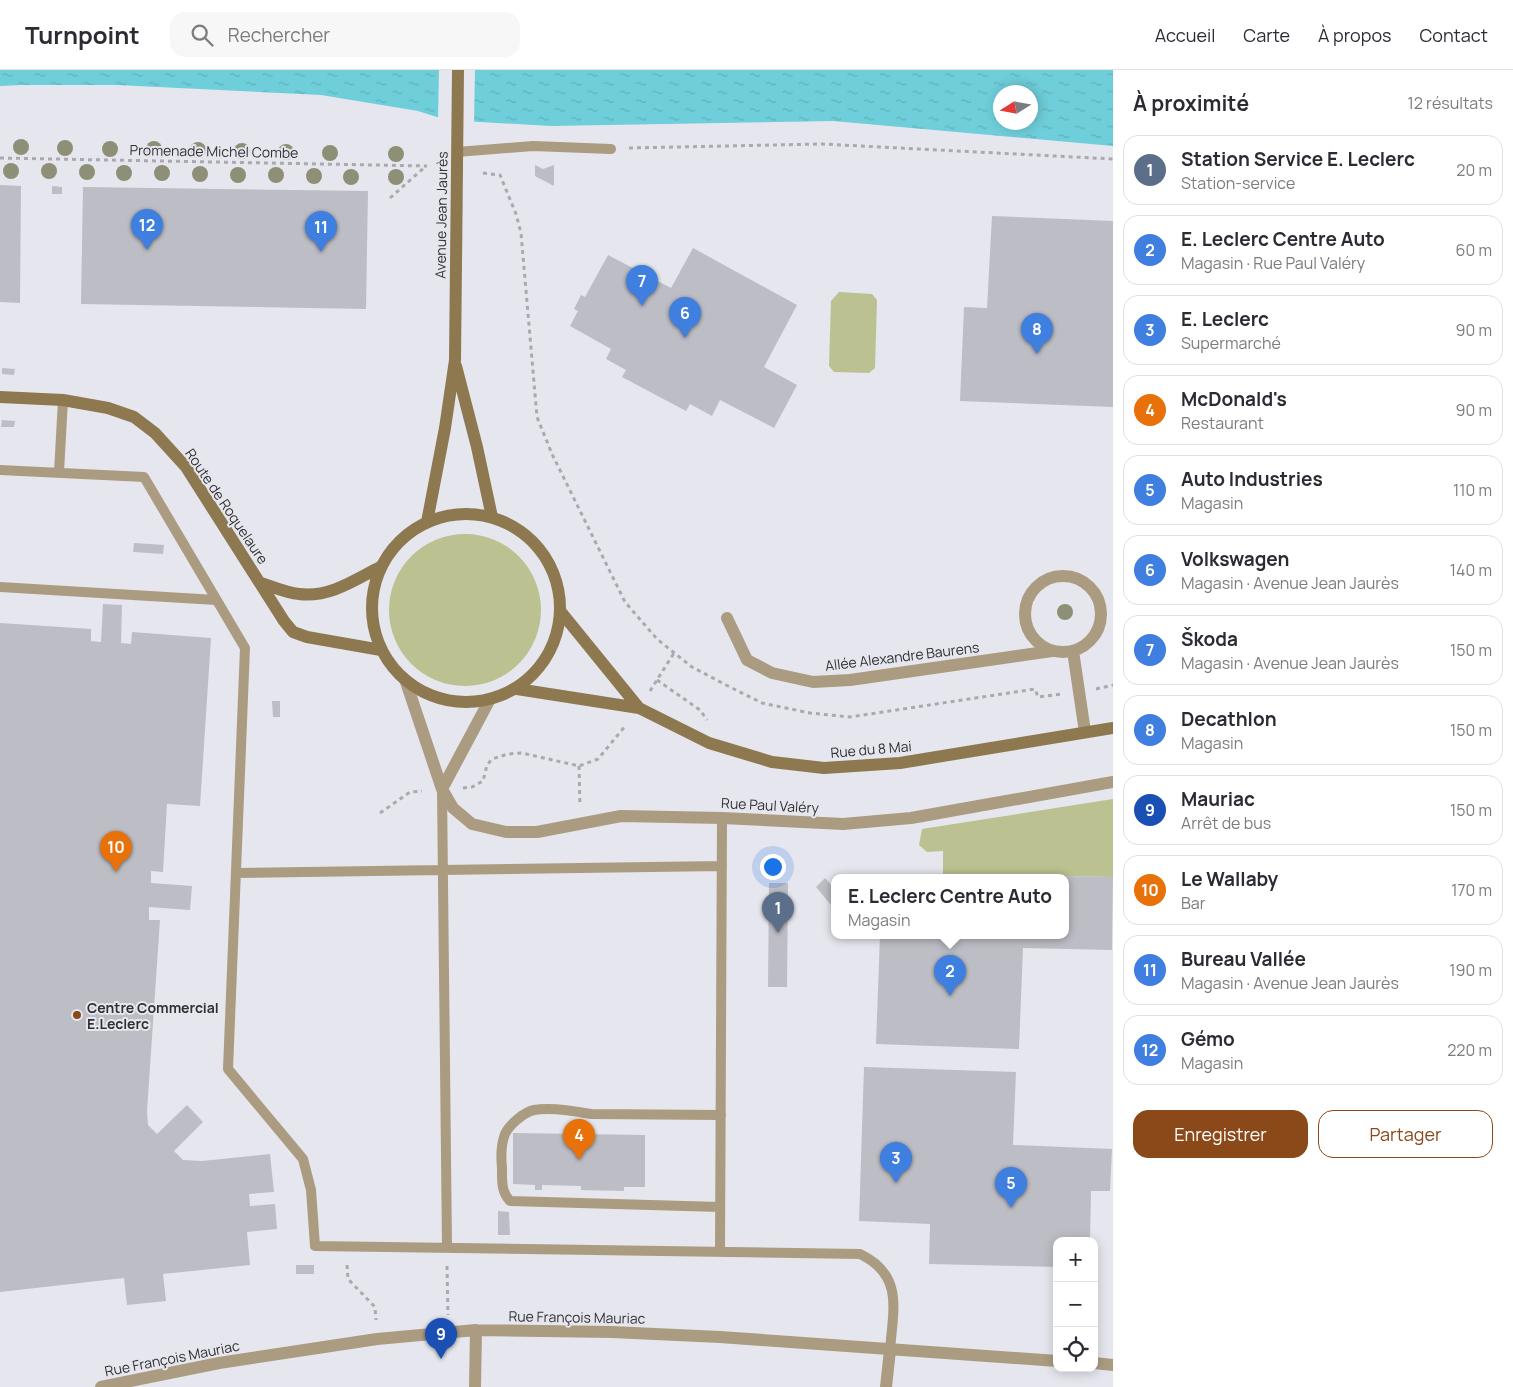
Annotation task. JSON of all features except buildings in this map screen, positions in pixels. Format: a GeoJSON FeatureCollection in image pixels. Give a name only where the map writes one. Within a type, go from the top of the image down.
{"type":"FeatureCollection","features":[{"type":"Feature","properties":{"kind":"street","name":"Avenue Jean Jaurès"},"geometry":{"type":"LineString","coordinates":[[427,522],[445,428],[454,360],[458,70]]}},
{"type":"Feature","properties":{"kind":"street","name":"Avenue Jean Jaurès"},"geometry":{"type":"LineString","coordinates":[[454,360],[477,447],[492,517]]}},
{"type":"Feature","properties":{"kind":"street","name":"Route de Roquelaure"},"geometry":{"type":"LineString","coordinates":[[0,397],[63,400],[108,408],[134,417],[155,433],[186,467],[284,621],[293,632],[307,637],[381,650]]}},
{"type":"Feature","properties":{"kind":"street"},"geometry":{"type":"LineString","coordinates":[[470,513],[492,517],[515,527],[534,543],[550,563],[558,587],[561,612],[555,642],[540,669],[517,689],[489,701],[460,704],[432,697],[406,682],[392,668],[381,650],[372,623],[372,594],[380,568],[392,549],[408,533],[427,522],[448,515],[470,513]]}},
{"type":"Feature","properties":{"kind":"street","name":"Route de Roquelaure"},"geometry":{"type":"LineString","coordinates":[[261,583],[299,594],[317,594],[335,590],[380,568]]}},
{"type":"Feature","properties":{"kind":"street"},"geometry":{"type":"LineString","coordinates":[[1069,576],[1080,580],[1090,587],[1097,598],[1101,610],[1100,624],[1094,636],[1085,645],[1073,651],[1052,651],[1033,639],[1025,619],[1025,608],[1028,597],[1035,587],[1046,579],[1069,576]]}},
{"type":"Feature","properties":{"kind":"street","name":"Rue du 8 Mai"},"geometry":{"type":"LineString","coordinates":[[561,612],[640,708]]}},
{"type":"Feature","properties":{"kind":"street","name":"Allée Alexandre Baurens"},"geometry":{"type":"LineString","coordinates":[[727,618],[747,660],[772,673],[813,682],[850,680],[1052,651]]}},
{"type":"Feature","properties":{"kind":"street"},"geometry":{"type":"LineString","coordinates":[[1073,651],[1085,732]]}},
{"type":"Feature","properties":{"kind":"street","name":"Rue Paul Valéry"},"geometry":{"type":"LineString","coordinates":[[406,682],[442,789],[453,808],[472,824],[506,832],[537,832],[621,816],[722,818],[843,824],[912,818],[1113,782]]}},
{"type":"Feature","properties":{"kind":"street","name":"Rue du 8 Mai"},"geometry":{"type":"LineString","coordinates":[[517,689],[640,708],[709,743],[772,762],[824,768],[900,763],[1113,728]]}},
{"type":"Feature","properties":{"kind":"street"},"geometry":{"type":"LineString","coordinates":[[442,789],[489,701]]}},
{"type":"Feature","properties":{"kind":"street"},"geometry":{"type":"LineString","coordinates":[[475,1387],[476,1330]]}},
{"type":"Feature","properties":{"kind":"street","name":"Rue François Mauriac"},"geometry":{"type":"LineString","coordinates":[[101,1387],[236,1360],[377,1339],[476,1330],[612,1332],[720,1337],[1053,1361]]}},
{"type":"Feature","properties":{"kind":"street"},"geometry":{"type":"LineString","coordinates":[[886,1387],[890,1350]]}},
{"type":"Feature","properties":{"kind":"street"},"geometry":{"type":"LineString","coordinates":[[1098,1363],[1113,1365]]}},
{"type":"Feature","properties":{"kind":"lane"},"geometry":{"type":"LineString","coordinates":[[457,152],[533,146],[611,149]]}},
{"type":"Feature","properties":{"kind":"lane"},"geometry":{"type":"LineString","coordinates":[[59,472],[63,400]]}},
{"type":"Feature","properties":{"kind":"lane"},"geometry":{"type":"LineString","coordinates":[[0,470],[144,477],[245,648],[228,1069],[303,1159],[311,1190],[315,1246],[860,1254],[873,1260],[891,1282],[894,1303],[890,1350]]}},
{"type":"Feature","properties":{"kind":"lane"},"geometry":{"type":"LineString","coordinates":[[0,587],[216,600]]}},
{"type":"Feature","properties":{"kind":"lane"},"geometry":{"type":"LineString","coordinates":[[442,789],[447,1248]]}},
{"type":"Feature","properties":{"kind":"lane"},"geometry":{"type":"LineString","coordinates":[[720,1252],[722,818]]}},
{"type":"Feature","properties":{"kind":"lane"},"geometry":{"type":"LineString","coordinates":[[236,873],[722,866]]}},
{"type":"Feature","properties":{"kind":"lane"},"geometry":{"type":"LineString","coordinates":[[720,1207],[510,1200],[505,1196],[503,1189],[501,1158],[505,1133],[518,1118],[533,1110],[572,1110],[591,1114],[721,1115]]}},
{"type":"Feature","properties":{"kind":"path"},"geometry":{"type":"LineString","coordinates":[[611,149],[822,144],[1113,159]]}},
{"type":"Feature","properties":{"kind":"path","name":"Promenade Michel Combe"},"geometry":{"type":"LineString","coordinates":[[0,158],[427,166],[390,198]]}},
{"type":"Feature","properties":{"kind":"path"},"geometry":{"type":"LineString","coordinates":[[482,172],[500,175],[516,214],[521,234],[537,417],[552,454],[625,602],[657,639],[692,668],[762,702],[810,713],[850,717],[1035,690],[1038,697],[1113,686]]}},
{"type":"Feature","properties":{"kind":"path"},"geometry":{"type":"LineString","coordinates":[[380,813],[410,792],[472,787],[483,781],[487,765],[498,755],[522,753],[579,766],[598,759],[640,708],[674,653]]}},
{"type":"Feature","properties":{"kind":"path"},"geometry":{"type":"LineString","coordinates":[[657,680],[700,710],[706,719],[709,743]]}},
{"type":"Feature","properties":{"kind":"path"},"geometry":{"type":"LineString","coordinates":[[579,766],[581,823]]}},
{"type":"Feature","properties":{"kind":"path"},"geometry":{"type":"LineString","coordinates":[[447,1277],[447,1301]]}},
{"type":"Feature","properties":{"kind":"path"},"geometry":{"type":"LineString","coordinates":[[348,1279],[375,1307]]}},
{"type":"Feature","properties":{"kind":"green space"},"geometry":{"type":"Polygon","coordinates":[[[839,292],[872,294],[877,300],[875,368],[869,373],[834,372],[829,366],[831,301],[839,292]]]}},
{"type":"Feature","properties":{"kind":"green space"},"geometry":{"type":"Polygon","coordinates":[[[465,534],[480,535],[494,540],[519,556],[535,581],[540,595],[540,625],[535,639],[519,664],[494,680],[480,685],[465,686],[450,685],[436,680],[411,664],[395,639],[390,625],[389,610],[390,595],[395,581],[411,556],[436,540],[450,535],[465,534]]]}},
{"type":"Feature","properties":{"kind":"green space"},"geometry":{"type":"Polygon","coordinates":[[[1113,799],[1113,877],[1069,876],[1069,874],[943,874],[943,851],[927,852],[919,845],[922,829],[1113,799]]]}},
{"type":"Feature","properties":{"kind":"water"},"geometry":{"type":"Polygon","coordinates":[[[0,70],[1113,70],[1113,146],[833,121],[551,126],[479,122],[440,118],[418,111],[321,95],[117,85],[0,86],[0,70]]]}},
{"type":"Feature","properties":{"kind":"pier"},"geometry":{"type":"Polygon","coordinates":[[[439,70],[475,70],[474,124],[438,120],[439,70]]]}},
{"type":"Feature","properties":{"kind":"place","name":"Gémo"},"geometry":{"type":"Point","coordinates":[147,250]}},
{"type":"Feature","properties":{"kind":"place","name":"Bureau Vallée"},"geometry":{"type":"Point","coordinates":[321,252]}},
{"type":"Feature","properties":{"kind":"place","name":"Škoda"},"geometry":{"type":"Point","coordinates":[642,306]}},
{"type":"Feature","properties":{"kind":"place","name":"Volkswagen"},"geometry":{"type":"Point","coordinates":[685,338]}},
{"type":"Feature","properties":{"kind":"place","name":"Decathlon"},"geometry":{"type":"Point","coordinates":[1037,354]}},
{"type":"Feature","properties":{"kind":"place","name":"Le Wallaby"},"geometry":{"type":"Point","coordinates":[116,872]}},
{"type":"Feature","properties":{"kind":"place","name":"Station Service E. Leclerc"},"geometry":{"type":"Point","coordinates":[778,933]}},
{"type":"Feature","properties":{"kind":"place","name":"E. Leclerc Centre Auto"},"geometry":{"type":"Point","coordinates":[950,996]}},
{"type":"Feature","properties":{"kind":"place","name":"Centre Commercial E.Leclerc"},"geometry":{"type":"Point","coordinates":[77,1015]}},
{"type":"Feature","properties":{"kind":"place","name":"McDonald's"},"geometry":{"type":"Point","coordinates":[579,1160]}},
{"type":"Feature","properties":{"kind":"place","name":"E. Leclerc"},"geometry":{"type":"Point","coordinates":[896,1183]}},
{"type":"Feature","properties":{"kind":"place","name":"Auto Industries"},"geometry":{"type":"Point","coordinates":[1011,1208]}},
{"type":"Feature","properties":{"kind":"place","name":"Mauriac"},"geometry":{"type":"Point","coordinates":[441,1359]}}]}
